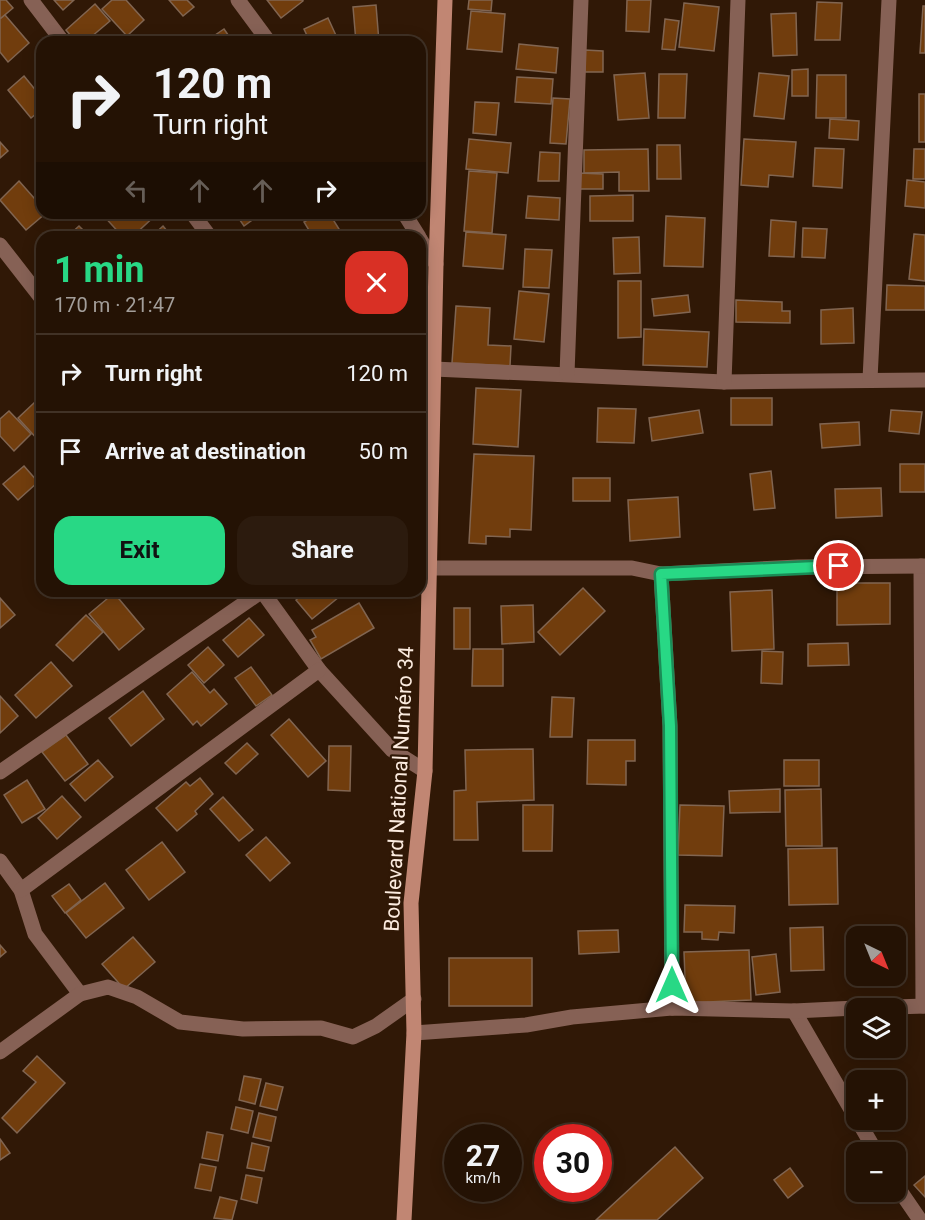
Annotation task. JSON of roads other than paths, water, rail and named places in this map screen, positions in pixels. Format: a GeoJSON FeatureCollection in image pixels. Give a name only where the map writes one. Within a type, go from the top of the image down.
{"type":"FeatureCollection","features":[{"type":"Feature","properties":{"kind":"main road","name":"Boulevard National Numéro 34"},"geometry":{"type":"LineString","coordinates":[[426,509],[434,369],[445,0]]}},
{"type":"Feature","properties":{"kind":"main road","name":"Boulevard National Numéro 34"},"geometry":{"type":"LineString","coordinates":[[404,1220],[414,1033],[411,903],[425,771],[428,568],[426,556]]}},
{"type":"Feature","properties":{"kind":"street"},"geometry":{"type":"LineString","coordinates":[[31,0],[58,36]]}},
{"type":"Feature","properties":{"kind":"street"},"geometry":{"type":"LineString","coordinates":[[238,0],[265,36]]}},
{"type":"Feature","properties":{"kind":"street"},"geometry":{"type":"LineString","coordinates":[[567,374],[581,0]]}},
{"type":"Feature","properties":{"kind":"street"},"geometry":{"type":"LineString","coordinates":[[724,382],[738,0]]}},
{"type":"Feature","properties":{"kind":"street"},"geometry":{"type":"LineString","coordinates":[[870,379],[889,0]]}},
{"type":"Feature","properties":{"kind":"street"},"geometry":{"type":"LineString","coordinates":[[0,245],[36,290]]}},
{"type":"Feature","properties":{"kind":"street"},"geometry":{"type":"LineString","coordinates":[[426,249],[436,264]]}},
{"type":"Feature","properties":{"kind":"street"},"geometry":{"type":"LineString","coordinates":[[434,369],[724,382],[925,380]]}},
{"type":"Feature","properties":{"kind":"street"},"geometry":{"type":"LineString","coordinates":[[428,568],[632,568],[661,574],[798,567],[923,566],[924,1006],[906,1007]]}},
{"type":"Feature","properties":{"kind":"street"},"geometry":{"type":"LineString","coordinates":[[661,574],[670,726],[672,1008]]}},
{"type":"Feature","properties":{"kind":"street"},"geometry":{"type":"LineString","coordinates":[[0,772],[253,597]]}},
{"type":"Feature","properties":{"kind":"street"},"geometry":{"type":"LineString","coordinates":[[266,597],[319,670],[392,750],[425,771]]}},
{"type":"Feature","properties":{"kind":"street"},"geometry":{"type":"LineString","coordinates":[[21,890],[319,670]]}},
{"type":"Feature","properties":{"kind":"street"},"geometry":{"type":"LineString","coordinates":[[0,861],[21,890],[35,934],[80,994]]}},
{"type":"Feature","properties":{"kind":"street"},"geometry":{"type":"LineString","coordinates":[[0,1052],[80,994],[108,987],[137,997],[180,1022],[243,1029],[321,1028],[353,1037],[376,1026],[414,999]]}},
{"type":"Feature","properties":{"kind":"street"},"geometry":{"type":"LineString","coordinates":[[414,1033],[526,1025],[572,1017],[672,1008],[794,1011],[846,1008]]}},
{"type":"Feature","properties":{"kind":"street"},"geometry":{"type":"LineString","coordinates":[[794,1011],[846,1100]]}},
{"type":"Feature","properties":{"kind":"street"},"geometry":{"type":"LineString","coordinates":[[906,1200],[920,1220]]}}]}
